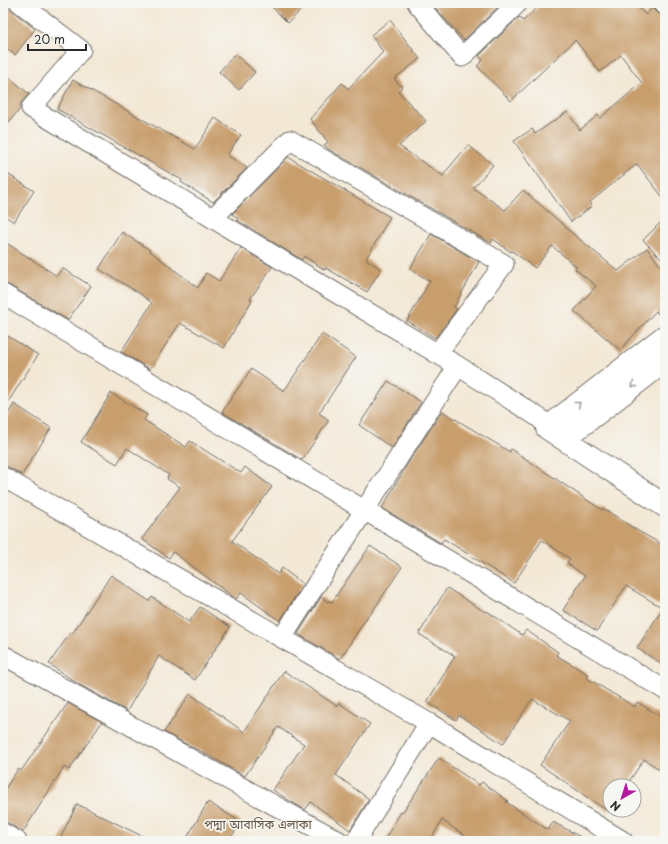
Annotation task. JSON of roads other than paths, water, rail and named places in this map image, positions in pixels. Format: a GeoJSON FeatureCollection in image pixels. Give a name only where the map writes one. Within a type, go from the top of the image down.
{"type":"FeatureCollection","features":[{"type":"Feature","properties":{"kind":"main road"},"geometry":{"type":"LineString","coordinates":[[557,427],[665,336]]}},
{"type":"Feature","properties":{"kind":"main road"},"geometry":{"type":"LineString","coordinates":[[557,427],[665,361]]}},
{"type":"Feature","properties":{"kind":"main road"},"geometry":{"type":"LineString","coordinates":[[557,427],[665,490]]}},
{"type":"Feature","properties":{"kind":"main road"},"geometry":{"type":"LineString","coordinates":[[557,427],[665,506]]}},
{"type":"Feature","properties":{"kind":"street"},"geometry":{"type":"LineString","coordinates":[[20,3],[81,50],[31,108],[557,427]]}},
{"type":"Feature","properties":{"kind":"street"},"geometry":{"type":"LineString","coordinates":[[417,3],[462,57],[518,3]]}},
{"type":"Feature","properties":{"kind":"street"},"geometry":{"type":"LineString","coordinates":[[213,218],[290,140],[504,264],[437,354]]}},
{"type":"Feature","properties":{"kind":"street"},"geometry":{"type":"LineString","coordinates":[[3,294],[665,690]]}},
{"type":"Feature","properties":{"kind":"street"},"geometry":{"type":"LineString","coordinates":[[282,638],[458,366]]}},
{"type":"Feature","properties":{"kind":"street"},"geometry":{"type":"LineString","coordinates":[[3,477],[429,723],[623,841]]}},
{"type":"Feature","properties":{"kind":"street"},"geometry":{"type":"LineString","coordinates":[[3,655],[339,841]]}},
{"type":"Feature","properties":{"kind":"street"},"geometry":{"type":"LineString","coordinates":[[356,841],[429,723]]}},
{"type":"Feature","properties":{"kind":"street"},"geometry":{"type":"LineString","coordinates":[[3,833],[17,841]]}},
{"type":"Feature","properties":{"kind":"district","name":"পদ্মা আবাসিক এলাকা"},"geometry":{"type":"Point","coordinates":[258,824]}}]}
